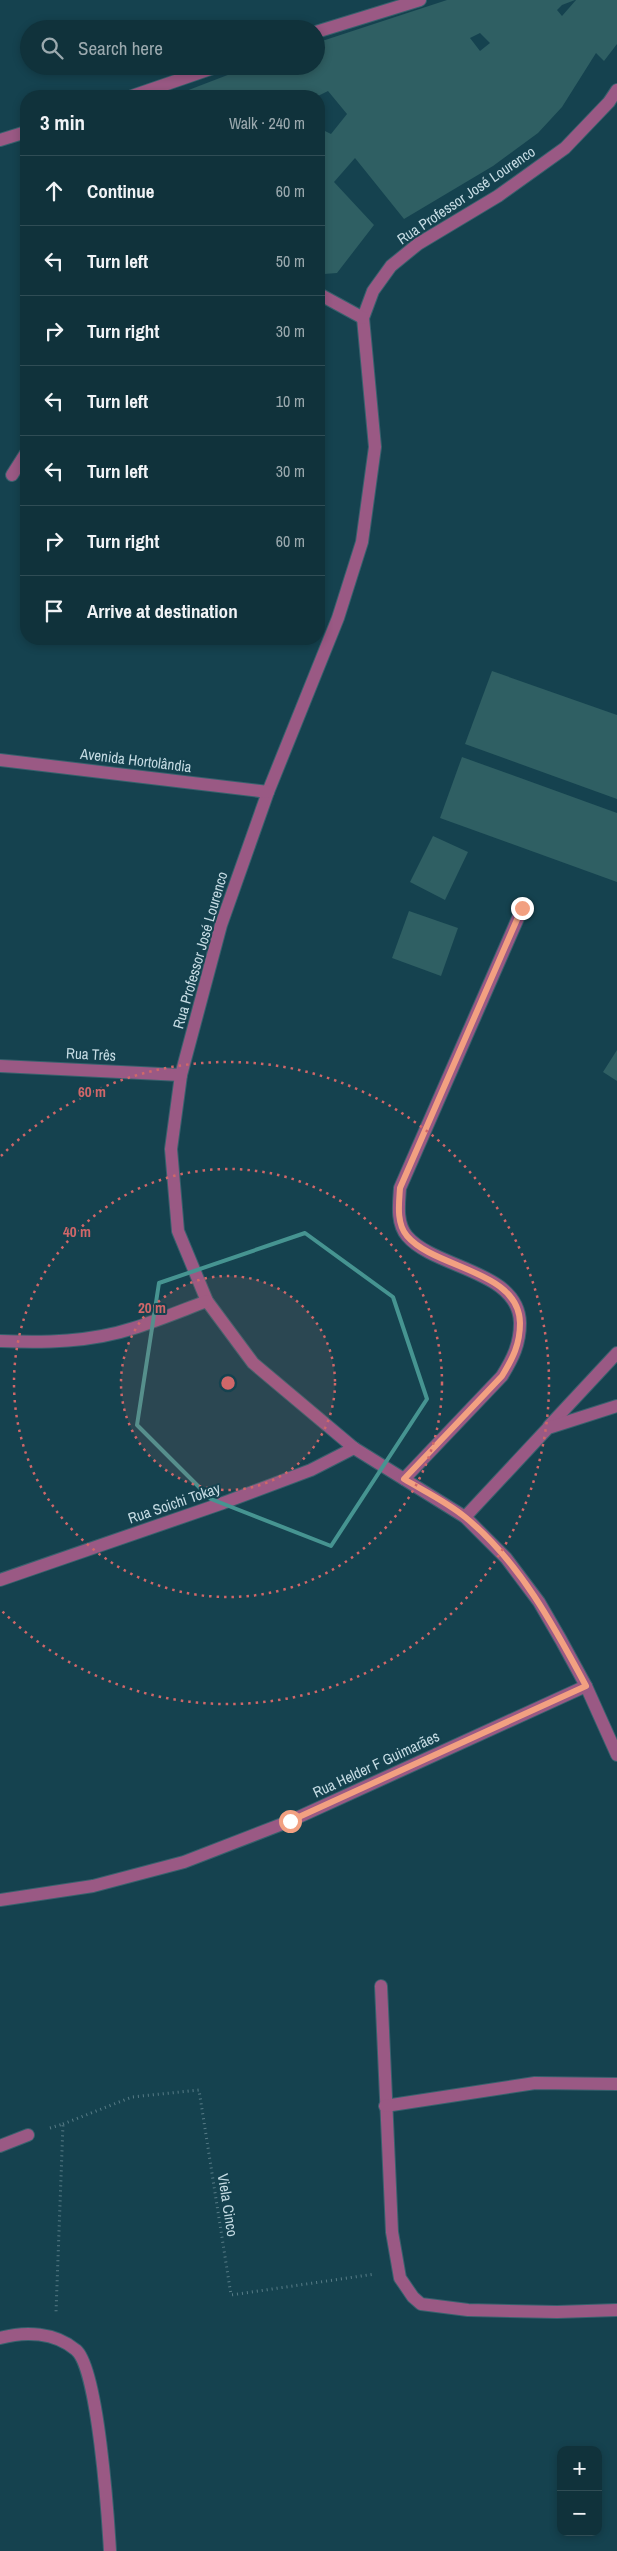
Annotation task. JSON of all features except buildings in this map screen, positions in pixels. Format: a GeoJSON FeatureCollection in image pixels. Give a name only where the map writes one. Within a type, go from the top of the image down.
{"type":"FeatureCollection","features":[{"type":"Feature","properties":{"kind":"street"},"geometry":{"type":"LineString","coordinates":[[325,29],[420,0]]}},
{"type":"Feature","properties":{"kind":"street"},"geometry":{"type":"LineString","coordinates":[[149,90],[193,75]]}},
{"type":"Feature","properties":{"kind":"street","name":"Rua Professor José Lourenco"},"geometry":{"type":"LineString","coordinates":[[617,90],[610,102],[565,148],[498,196],[418,244],[391,266],[373,291],[363,318],[375,447],[362,542],[338,618],[268,792],[221,925],[181,1075],[171,1149],[178,1231],[207,1301],[253,1364],[354,1448],[465,1516],[506,1558],[539,1602],[586,1686],[617,1755]]}},
{"type":"Feature","properties":{"kind":"street"},"geometry":{"type":"LineString","coordinates":[[0,140],[20,134]]}},
{"type":"Feature","properties":{"kind":"street"},"geometry":{"type":"LineString","coordinates":[[325,297],[363,318]]}},
{"type":"Feature","properties":{"kind":"street"},"geometry":{"type":"LineString","coordinates":[[12,476],[20,463]]}},
{"type":"Feature","properties":{"kind":"street","name":"Avenida Hortolândia"},"geometry":{"type":"LineString","coordinates":[[0,760],[268,792]]}},
{"type":"Feature","properties":{"kind":"street"},"geometry":{"type":"LineString","coordinates":[[404,1479],[502,1376],[514,1358],[520,1339],[520,1314],[509,1295],[492,1282],[421,1248],[406,1235],[399,1214],[400,1188],[522,908]]}},
{"type":"Feature","properties":{"kind":"street","name":"Rua Três"},"geometry":{"type":"LineString","coordinates":[[0,1066],[181,1075]]}},
{"type":"Feature","properties":{"kind":"street"},"geometry":{"type":"LineString","coordinates":[[0,1341],[64,1341],[97,1336],[133,1328],[207,1301]]}},
{"type":"Feature","properties":{"kind":"street"},"geometry":{"type":"LineString","coordinates":[[465,1516],[617,1353]]}},
{"type":"Feature","properties":{"kind":"street"},"geometry":{"type":"LineString","coordinates":[[548,1428],[617,1406]]}},
{"type":"Feature","properties":{"kind":"street","name":"Rua Soichi Tokay"},"geometry":{"type":"LineString","coordinates":[[0,1580],[311,1470],[354,1448]]}},
{"type":"Feature","properties":{"kind":"street","name":"Rua Helder F Guimarães"},"geometry":{"type":"LineString","coordinates":[[0,1900],[93,1886],[184,1862],[290,1821],[586,1686]]}},
{"type":"Feature","properties":{"kind":"street"},"geometry":{"type":"LineString","coordinates":[[381,1986],[392,2232],[400,2278],[421,2304],[498,2311],[617,2310]]}},
{"type":"Feature","properties":{"kind":"street"},"geometry":{"type":"LineString","coordinates":[[385,2106],[534,2083],[617,2084]]}},
{"type":"Feature","properties":{"kind":"street"},"geometry":{"type":"LineString","coordinates":[[0,2146],[28,2135]]}},
{"type":"Feature","properties":{"kind":"street"},"geometry":{"type":"LineString","coordinates":[[0,2338],[18,2333],[55,2338],[78,2351],[92,2384],[107,2501],[110,2551]]}},
{"type":"Feature","properties":{"kind":"path","name":"Viela Cinco"},"geometry":{"type":"LineString","coordinates":[[63,2124],[132,2097],[198,2090],[231,2295],[399,2270]]}},
{"type":"Feature","properties":{"kind":"path"},"geometry":{"type":"LineString","coordinates":[[28,2135],[63,2124],[55,2338]]}},
{"type":"Feature","properties":{"kind":"highlighted area"},"geometry":{"type":"Polygon","coordinates":[[[305,1233],[393,1297],[427,1399],[331,1546],[211,1499],[137,1425],[159,1283],[305,1233]]]}},
{"type":"Feature","properties":{"kind":"route"},"geometry":{"type":"LineString","coordinates":[[290,1821],[586,1686],[539,1602],[506,1558],[465,1516],[404,1479],[502,1376],[514,1358],[520,1339],[520,1314],[509,1295],[492,1282],[421,1248],[406,1235],[399,1214],[400,1188],[522,908]]}}]}
